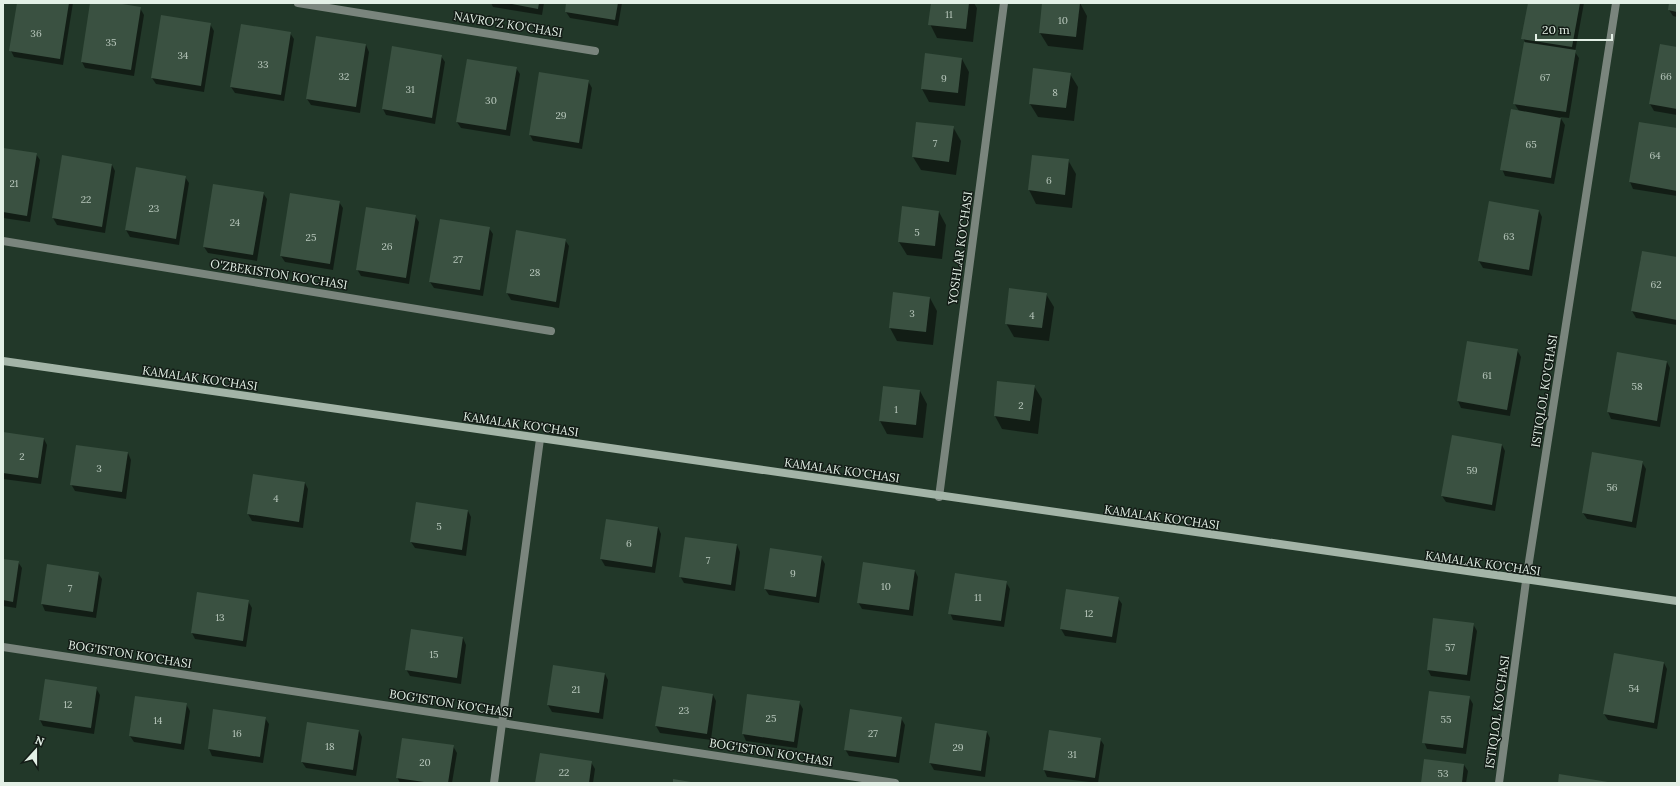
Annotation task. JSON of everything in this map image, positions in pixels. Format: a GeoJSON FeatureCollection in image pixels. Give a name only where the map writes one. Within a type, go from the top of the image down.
{"type":"FeatureCollection","features":[{"type":"Feature","properties":{"kind":"main road","name":"KAMALAK KO'CHASI"},"geometry":{"type":"LineString","coordinates":[[3,361],[939,497],[1526,581],[1677,601]]}},
{"type":"Feature","properties":{"kind":"street","name":"NAVRO'Z KO'CHASI"},"geometry":{"type":"LineString","coordinates":[[298,3],[595,51]]}},
{"type":"Feature","properties":{"kind":"street","name":"YOSHLAR KO'CHASI"},"geometry":{"type":"LineString","coordinates":[[939,497],[1004,3]]}},
{"type":"Feature","properties":{"kind":"street","name":"ISTIQLOL KO'CHASI"},"geometry":{"type":"LineString","coordinates":[[1499,783],[1526,581],[1616,3]]}},
{"type":"Feature","properties":{"kind":"street","name":"O'ZBEKISTON KO'CHASI"},"geometry":{"type":"LineString","coordinates":[[3,241],[551,331]]}},
{"type":"Feature","properties":{"kind":"street"},"geometry":{"type":"LineString","coordinates":[[494,783],[540,439]]}},
{"type":"Feature","properties":{"kind":"street","name":"BOG'ISTON KO'CHASI"},"geometry":{"type":"LineString","coordinates":[[3,646],[895,783]]}},
{"type":"Feature","properties":{"kind":"building"},"geometry":{"type":"Polygon","coordinates":[[[17,3],[69,3],[60,59],[9,51],[17,3]]]}},
{"type":"Feature","properties":{"kind":"building"},"geometry":{"type":"Polygon","coordinates":[[[90,3],[116,3],[141,7],[131,70],[81,62],[90,3]]]}},
{"type":"Feature","properties":{"kind":"building"},"geometry":{"type":"Polygon","coordinates":[[[507,3],[539,3],[538,9],[507,3]]]}},
{"type":"Feature","properties":{"kind":"building"},"geometry":{"type":"Polygon","coordinates":[[[566,3],[618,3],[615,20],[565,12],[566,3]]]}},
{"type":"Feature","properties":{"kind":"building"},"geometry":{"type":"Polygon","coordinates":[[[931,3],[969,3],[966,29],[928,25],[931,3]]]}},
{"type":"Feature","properties":{"kind":"building"},"geometry":{"type":"Polygon","coordinates":[[[1042,3],[1080,3],[1076,37],[1039,33],[1042,3]]]}},
{"type":"Feature","properties":{"kind":"building"},"geometry":{"type":"Polygon","coordinates":[[[1528,3],[1580,3],[1572,47],[1521,39],[1528,3]]]}},
{"type":"Feature","properties":{"kind":"building"},"geometry":{"type":"Polygon","coordinates":[[[1669,3],[1677,3],[1677,12],[1668,10],[1669,3]]]}},
{"type":"Feature","properties":{"kind":"building"},"geometry":{"type":"Polygon","coordinates":[[[161,15],[211,23],[201,86],[151,78],[161,15]]]}},
{"type":"Feature","properties":{"kind":"building"},"geometry":{"type":"Polygon","coordinates":[[[241,24],[291,32],[281,95],[230,87],[241,24]]]}},
{"type":"Feature","properties":{"kind":"building"},"geometry":{"type":"Polygon","coordinates":[[[316,36],[366,44],[356,107],[306,99],[316,36]]]}},
{"type":"Feature","properties":{"kind":"building"},"geometry":{"type":"Polygon","coordinates":[[[1524,42],[1576,50],[1566,112],[1513,104],[1524,42]]]}},
{"type":"Feature","properties":{"kind":"building"},"geometry":{"type":"Polygon","coordinates":[[[1660,44],[1677,47],[1677,109],[1649,104],[1660,44]]]}},
{"type":"Feature","properties":{"kind":"building"},"geometry":{"type":"Polygon","coordinates":[[[392,46],[442,55],[432,118],[382,109],[392,46]]]}},
{"type":"Feature","properties":{"kind":"building"},"geometry":{"type":"Polygon","coordinates":[[[925,53],[962,58],[958,93],[921,89],[925,53]]]}},
{"type":"Feature","properties":{"kind":"building"},"geometry":{"type":"Polygon","coordinates":[[[467,59],[517,67],[506,130],[456,122],[467,59]]]}},
{"type":"Feature","properties":{"kind":"building"},"geometry":{"type":"Polygon","coordinates":[[[1033,68],[1071,73],[1066,108],[1029,104],[1033,68]]]}},
{"type":"Feature","properties":{"kind":"building"},"geometry":{"type":"Polygon","coordinates":[[[539,72],[589,80],[579,143],[529,135],[539,72]]]}},
{"type":"Feature","properties":{"kind":"building"},"geometry":{"type":"Polygon","coordinates":[[[1511,109],[1561,118],[1551,178],[1500,170],[1511,109]]]}},
{"type":"Feature","properties":{"kind":"building"},"geometry":{"type":"Polygon","coordinates":[[[916,122],[954,126],[949,162],[912,157],[916,122]]]}},
{"type":"Feature","properties":{"kind":"building"},"geometry":{"type":"Polygon","coordinates":[[[1639,122],[1677,128],[1677,191],[1629,182],[1639,122]]]}},
{"type":"Feature","properties":{"kind":"building"},"geometry":{"type":"Polygon","coordinates":[[[3,148],[37,153],[27,216],[3,212],[3,148]]]}},
{"type":"Feature","properties":{"kind":"building"},"geometry":{"type":"Polygon","coordinates":[[[62,155],[112,164],[102,227],[52,218],[62,155]]]}},
{"type":"Feature","properties":{"kind":"building"},"geometry":{"type":"Polygon","coordinates":[[[1032,155],[1069,159],[1065,195],[1028,190],[1032,155]]]}},
{"type":"Feature","properties":{"kind":"building"},"geometry":{"type":"Polygon","coordinates":[[[136,167],[186,176],[176,239],[125,230],[136,167]]]}},
{"type":"Feature","properties":{"kind":"building"},"geometry":{"type":"Polygon","coordinates":[[[213,184],[264,192],[253,255],[203,247],[213,184]]]}},
{"type":"Feature","properties":{"kind":"building"},"geometry":{"type":"Polygon","coordinates":[[[290,193],[340,201],[330,264],[280,256],[290,193]]]}},
{"type":"Feature","properties":{"kind":"building"},"geometry":{"type":"Polygon","coordinates":[[[1489,201],[1539,210],[1529,270],[1478,261],[1489,201]]]}},
{"type":"Feature","properties":{"kind":"building"},"geometry":{"type":"Polygon","coordinates":[[[902,206],[939,211],[935,246],[898,242],[902,206]]]}},
{"type":"Feature","properties":{"kind":"building"},"geometry":{"type":"Polygon","coordinates":[[[366,207],[416,215],[406,278],[356,270],[366,207]]]}},
{"type":"Feature","properties":{"kind":"building"},"geometry":{"type":"Polygon","coordinates":[[[440,219],[490,227],[480,290],[429,282],[440,219]]]}},
{"type":"Feature","properties":{"kind":"building"},"geometry":{"type":"Polygon","coordinates":[[[516,230],[566,239],[556,302],[506,293],[516,230]]]}},
{"type":"Feature","properties":{"kind":"building"},"geometry":{"type":"Polygon","coordinates":[[[1642,251],[1677,257],[1677,320],[1631,311],[1642,251]]]}},
{"type":"Feature","properties":{"kind":"building"},"geometry":{"type":"Polygon","coordinates":[[[1009,288],[1047,293],[1042,328],[1005,324],[1009,288]]]}},
{"type":"Feature","properties":{"kind":"building"},"geometry":{"type":"Polygon","coordinates":[[[893,292],[930,297],[926,332],[889,328],[893,292]]]}},
{"type":"Feature","properties":{"kind":"building"},"geometry":{"type":"Polygon","coordinates":[[[1467,341],[1518,349],[1507,410],[1457,401],[1467,341]]]}},
{"type":"Feature","properties":{"kind":"building"},"geometry":{"type":"Polygon","coordinates":[[[1617,352],[1667,361],[1657,421],[1607,412],[1617,352]]]}},
{"type":"Feature","properties":{"kind":"building"},"geometry":{"type":"Polygon","coordinates":[[[997,381],[1035,385],[1030,421],[994,416],[997,381]]]}},
{"type":"Feature","properties":{"kind":"building"},"geometry":{"type":"Polygon","coordinates":[[[883,386],[920,390],[916,425],[879,421],[883,386]]]}},
{"type":"Feature","properties":{"kind":"building"},"geometry":{"type":"Polygon","coordinates":[[[3,432],[44,438],[38,478],[3,473],[3,432]]]}},
{"type":"Feature","properties":{"kind":"building"},"geometry":{"type":"Polygon","coordinates":[[[1452,435],[1502,444],[1492,505],[1441,496],[1452,435]]]}},
{"type":"Feature","properties":{"kind":"building"},"geometry":{"type":"Polygon","coordinates":[[[76,445],[128,452],[122,492],[70,485],[76,445]]]}},
{"type":"Feature","properties":{"kind":"building"},"geometry":{"type":"Polygon","coordinates":[[[1592,452],[1643,461],[1632,522],[1582,513],[1592,452]]]}},
{"type":"Feature","properties":{"kind":"building"},"geometry":{"type":"Polygon","coordinates":[[[253,474],[305,482],[299,522],[247,514],[253,474]]]}},
{"type":"Feature","properties":{"kind":"building"},"geometry":{"type":"Polygon","coordinates":[[[416,502],[468,510],[462,550],[410,542],[416,502]]]}},
{"type":"Feature","properties":{"kind":"building"},"geometry":{"type":"Polygon","coordinates":[[[606,519],[658,527],[652,567],[600,559],[606,519]]]}},
{"type":"Feature","properties":{"kind":"building"},"geometry":{"type":"Polygon","coordinates":[[[685,537],[737,544],[731,585],[679,577],[685,537]]]}},
{"type":"Feature","properties":{"kind":"building"},"geometry":{"type":"Polygon","coordinates":[[[770,548],[822,556],[816,597],[764,589],[770,548]]]}},
{"type":"Feature","properties":{"kind":"building"},"geometry":{"type":"Polygon","coordinates":[[[3,559],[19,561],[13,602],[3,600],[3,559]]]}},
{"type":"Feature","properties":{"kind":"building"},"geometry":{"type":"Polygon","coordinates":[[[863,562],[915,570],[909,610],[857,603],[863,562]]]}},
{"type":"Feature","properties":{"kind":"building"},"geometry":{"type":"Polygon","coordinates":[[[47,564],[99,572],[93,612],[41,604],[47,564]]]}},
{"type":"Feature","properties":{"kind":"building"},"geometry":{"type":"Polygon","coordinates":[[[955,573],[1007,581],[1001,621],[948,614],[955,573]]]}},
{"type":"Feature","properties":{"kind":"building"},"geometry":{"type":"Polygon","coordinates":[[[1066,589],[1119,597],[1112,637],[1060,629],[1066,589]]]}},
{"type":"Feature","properties":{"kind":"building"},"geometry":{"type":"Polygon","coordinates":[[[197,592],[249,600],[243,641],[191,633],[197,592]]]}},
{"type":"Feature","properties":{"kind":"building"},"geometry":{"type":"Polygon","coordinates":[[[1433,618],[1474,623],[1467,675],[1427,670],[1433,618]]]}},
{"type":"Feature","properties":{"kind":"building"},"geometry":{"type":"Polygon","coordinates":[[[411,629],[463,637],[457,678],[405,670],[411,629]]]}},
{"type":"Feature","properties":{"kind":"building"},"geometry":{"type":"Polygon","coordinates":[[[1614,653],[1664,662],[1654,723],[1603,714],[1614,653]]]}},
{"type":"Feature","properties":{"kind":"building"},"geometry":{"type":"Polygon","coordinates":[[[553,665],[605,673],[599,713],[547,705],[553,665]]]}},
{"type":"Feature","properties":{"kind":"building"},"geometry":{"type":"Polygon","coordinates":[[[45,679],[97,687],[91,728],[39,720],[45,679]]]}},
{"type":"Feature","properties":{"kind":"building"},"geometry":{"type":"Polygon","coordinates":[[[662,686],[713,694],[707,734],[655,726],[662,686]]]}},
{"type":"Feature","properties":{"kind":"building"},"geometry":{"type":"Polygon","coordinates":[[[1429,691],[1470,696],[1463,748],[1422,743],[1429,691]]]}},
{"type":"Feature","properties":{"kind":"building"},"geometry":{"type":"Polygon","coordinates":[[[747,694],[800,701],[794,742],[742,734],[747,694]]]}},
{"type":"Feature","properties":{"kind":"building"},"geometry":{"type":"Polygon","coordinates":[[[135,696],[187,703],[181,744],[129,736],[135,696]]]}},
{"type":"Feature","properties":{"kind":"building"},"geometry":{"type":"Polygon","coordinates":[[[213,709],[266,717],[260,757],[208,749],[213,709]]]}},
{"type":"Feature","properties":{"kind":"building"},"geometry":{"type":"Polygon","coordinates":[[[850,709],[902,717],[896,757],[844,750],[850,709]]]}},
{"type":"Feature","properties":{"kind":"building"},"geometry":{"type":"Polygon","coordinates":[[[307,722],[359,730],[353,770],[301,762],[307,722]]]}},
{"type":"Feature","properties":{"kind":"building"},"geometry":{"type":"Polygon","coordinates":[[[935,723],[987,731],[981,771],[929,763],[935,723]]]}},
{"type":"Feature","properties":{"kind":"building"},"geometry":{"type":"Polygon","coordinates":[[[1049,730],[1101,738],[1095,778],[1043,770],[1049,730]]]}},
{"type":"Feature","properties":{"kind":"building"},"geometry":{"type":"Polygon","coordinates":[[[402,738],[454,745],[448,783],[431,783],[396,778],[402,738]]]}},
{"type":"Feature","properties":{"kind":"building"},"geometry":{"type":"Polygon","coordinates":[[[540,753],[592,761],[589,783],[535,783],[540,753]]]}},
{"type":"Feature","properties":{"kind":"building"},"geometry":{"type":"Polygon","coordinates":[[[1424,759],[1464,764],[1462,783],[1421,783],[1424,759]]]}},
{"type":"Feature","properties":{"kind":"building"},"geometry":{"type":"Polygon","coordinates":[[[1559,774],[1608,782],[1608,783],[1558,783],[1559,774]]]}},
{"type":"Feature","properties":{"kind":"building"},"geometry":{"type":"Polygon","coordinates":[[[673,779],[691,782],[691,783],[673,783],[673,779]]]}}]}
